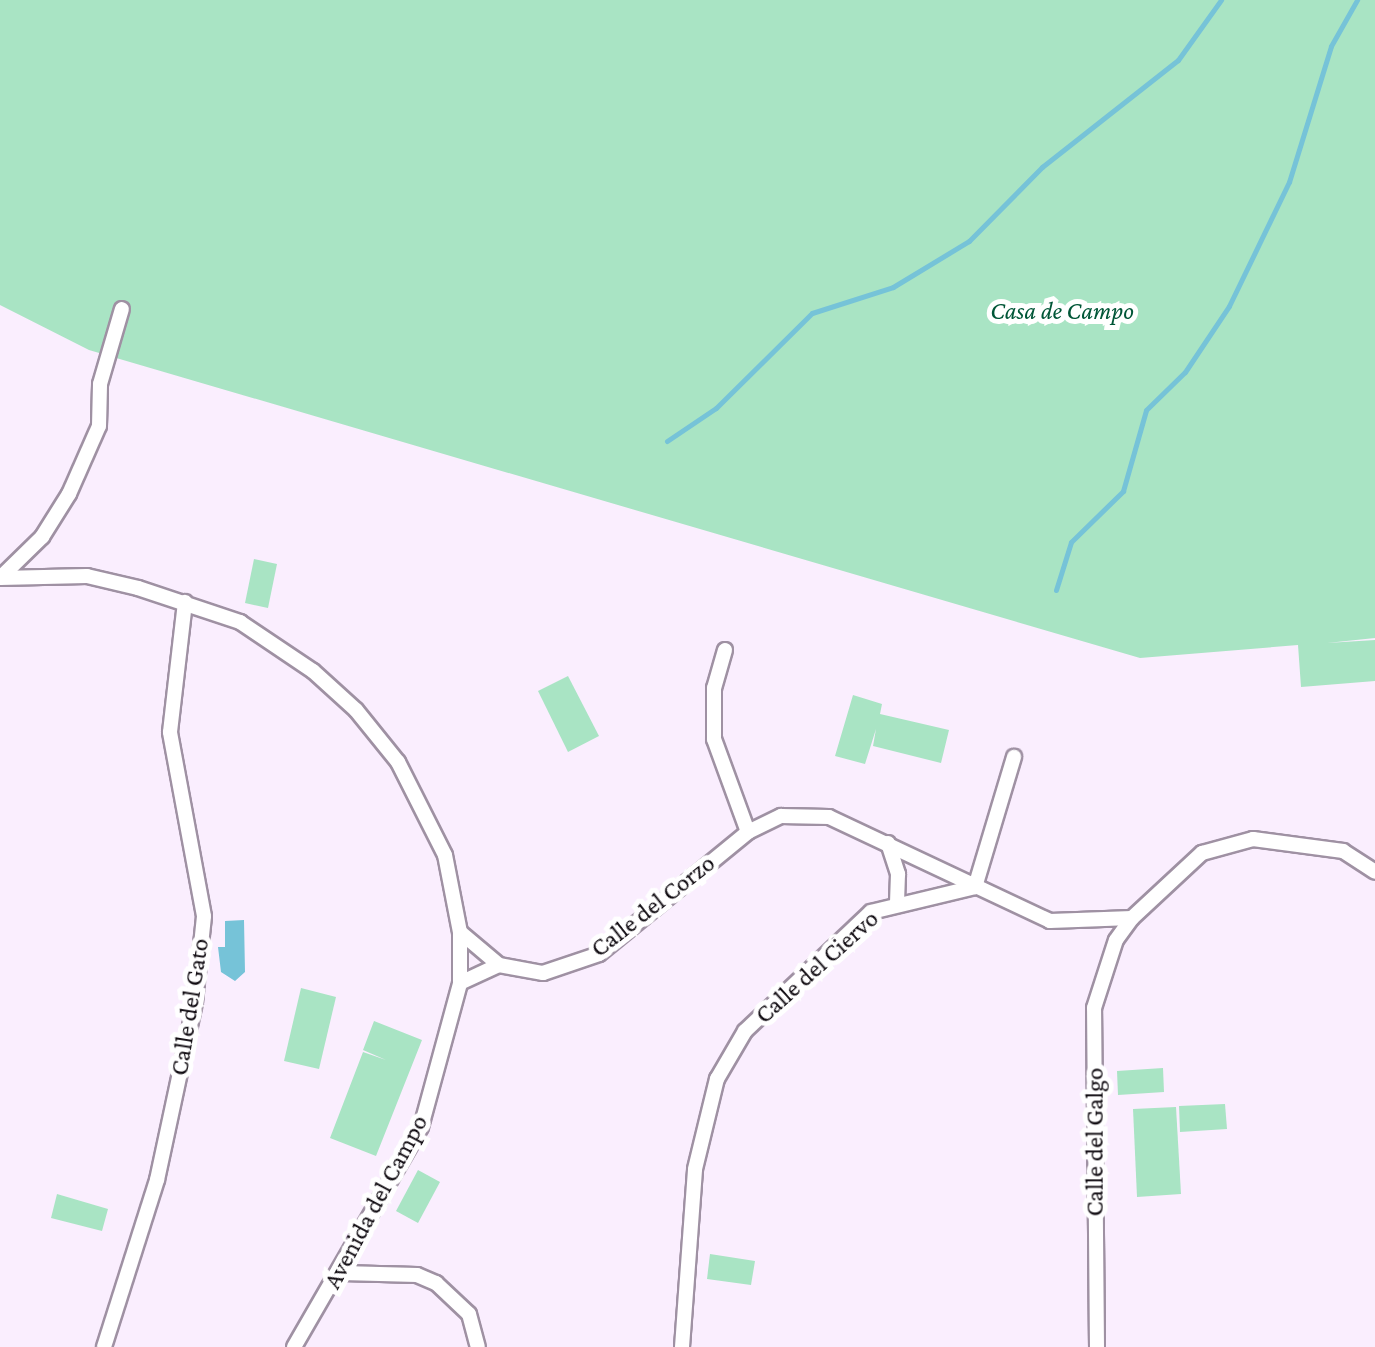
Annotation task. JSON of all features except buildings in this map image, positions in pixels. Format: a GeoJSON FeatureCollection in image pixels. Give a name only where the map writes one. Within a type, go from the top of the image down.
{"type":"FeatureCollection","features":[{"type":"Feature","properties":{"kind":"street"},"geometry":{"type":"LineString","coordinates":[[0,578],[42,537],[69,494],[99,426],[100,384],[122,310]]}},
{"type":"Feature","properties":{"kind":"street"},"geometry":{"type":"LineString","coordinates":[[0,578],[87,576],[185,602],[240,622],[356,710],[398,762],[446,854],[460,932],[500,965],[460,983]]}},
{"type":"Feature","properties":{"kind":"street","name":"Calle del Gato"},"geometry":{"type":"LineString","coordinates":[[104,1347],[157,1180],[196,1002],[204,916],[170,732],[185,602]]}},
{"type":"Feature","properties":{"kind":"street"},"geometry":{"type":"LineString","coordinates":[[725,650],[714,688],[714,740],[748,832]]}},
{"type":"Feature","properties":{"kind":"street"},"geometry":{"type":"LineString","coordinates":[[974,887],[1014,757]]}},
{"type":"Feature","properties":{"kind":"street","name":"Calle del Corzo"},"geometry":{"type":"LineString","coordinates":[[500,965],[543,972],[600,954],[748,832],[781,816],[829,818],[1050,921],[1094,924],[1132,918]]}},
{"type":"Feature","properties":{"kind":"street"},"geometry":{"type":"LineString","coordinates":[[1132,918],[1202,853],[1252,839],[1343,851],[1375,872]]}},
{"type":"Feature","properties":{"kind":"street"},"geometry":{"type":"LineString","coordinates":[[888,843],[898,874],[897,902]]}},
{"type":"Feature","properties":{"kind":"street","name":"Calle del Ciervo"},"geometry":{"type":"LineString","coordinates":[[682,1347],[695,1169],[717,1080],[745,1031],[871,912],[897,902],[974,887]]}},
{"type":"Feature","properties":{"kind":"street","name":"Calle del Galgo"},"geometry":{"type":"LineString","coordinates":[[1097,1347],[1094,1008],[1116,940],[1132,918]]}},
{"type":"Feature","properties":{"kind":"street"},"geometry":{"type":"LineString","coordinates":[[1094,924],[1116,940]]}},
{"type":"Feature","properties":{"kind":"street","name":"Avenida del Campo"},"geometry":{"type":"LineString","coordinates":[[294,1347],[342,1273],[421,1126],[460,983],[460,932]]}},
{"type":"Feature","properties":{"kind":"street"},"geometry":{"type":"LineString","coordinates":[[342,1273],[417,1275],[436,1283],[470,1314],[478,1347]]}},
{"type":"Feature","properties":{"kind":"green space","name":"Casa de Campo"},"geometry":{"type":"Polygon","coordinates":[[[0,0],[1375,0],[1375,638],[1327,643],[1375,640],[1375,681],[1301,687],[1298,645],[1140,658],[89,350],[0,305],[0,0]]]}},
{"type":"Feature","properties":{"kind":"green space"},"geometry":{"type":"Polygon","coordinates":[[[254,559],[277,564],[268,608],[245,603],[254,559]]]}},
{"type":"Feature","properties":{"kind":"green space"},"geometry":{"type":"Polygon","coordinates":[[[568,676],[599,736],[568,752],[538,691],[568,676]]]}},
{"type":"Feature","properties":{"kind":"green space"},"geometry":{"type":"Polygon","coordinates":[[[853,695],[882,704],[880,714],[949,730],[941,763],[873,746],[876,729],[865,764],[835,756],[853,695]]]}},
{"type":"Feature","properties":{"kind":"green space"},"geometry":{"type":"Polygon","coordinates":[[[301,988],[336,997],[319,1069],[284,1061],[301,988]]]}},
{"type":"Feature","properties":{"kind":"green space"},"geometry":{"type":"Polygon","coordinates":[[[374,1021],[422,1040],[376,1156],[330,1138],[363,1052],[386,1060],[363,1050],[374,1021]]]}},
{"type":"Feature","properties":{"kind":"green space"},"geometry":{"type":"Polygon","coordinates":[[[1163,1068],[1164,1092],[1118,1095],[1117,1071],[1163,1068]]]}},
{"type":"Feature","properties":{"kind":"green space"},"geometry":{"type":"Polygon","coordinates":[[[1225,1104],[1227,1129],[1180,1132],[1179,1106],[1225,1104]]]}},
{"type":"Feature","properties":{"kind":"green space"},"geometry":{"type":"Polygon","coordinates":[[[1176,1107],[1181,1194],[1137,1197],[1133,1109],[1176,1107]]]}},
{"type":"Feature","properties":{"kind":"green space"},"geometry":{"type":"Polygon","coordinates":[[[418,1170],[440,1182],[418,1223],[396,1211],[418,1170]]]}},
{"type":"Feature","properties":{"kind":"green space"},"geometry":{"type":"Polygon","coordinates":[[[57,1194],[108,1209],[102,1231],[51,1218],[57,1194]]]}},
{"type":"Feature","properties":{"kind":"green space"},"geometry":{"type":"Polygon","coordinates":[[[710,1254],[755,1261],[751,1285],[707,1279],[710,1254]]]}},
{"type":"Feature","properties":{"kind":"water"},"geometry":{"type":"Polygon","coordinates":[[[244,920],[245,972],[235,981],[221,972],[218,947],[225,947],[225,921],[244,920]]]}},
{"type":"Feature","properties":{"kind":"waterway"},"geometry":{"type":"LineString","coordinates":[[667,441],[716,408],[812,313],[893,287],[969,241],[1042,167],[1178,60],[1221,0]]}},
{"type":"Feature","properties":{"kind":"waterway"},"geometry":{"type":"LineString","coordinates":[[1056,590],[1071,542],[1123,491],[1146,410],[1185,372],[1229,306],[1289,182],[1331,46],[1357,0]]}}]}
